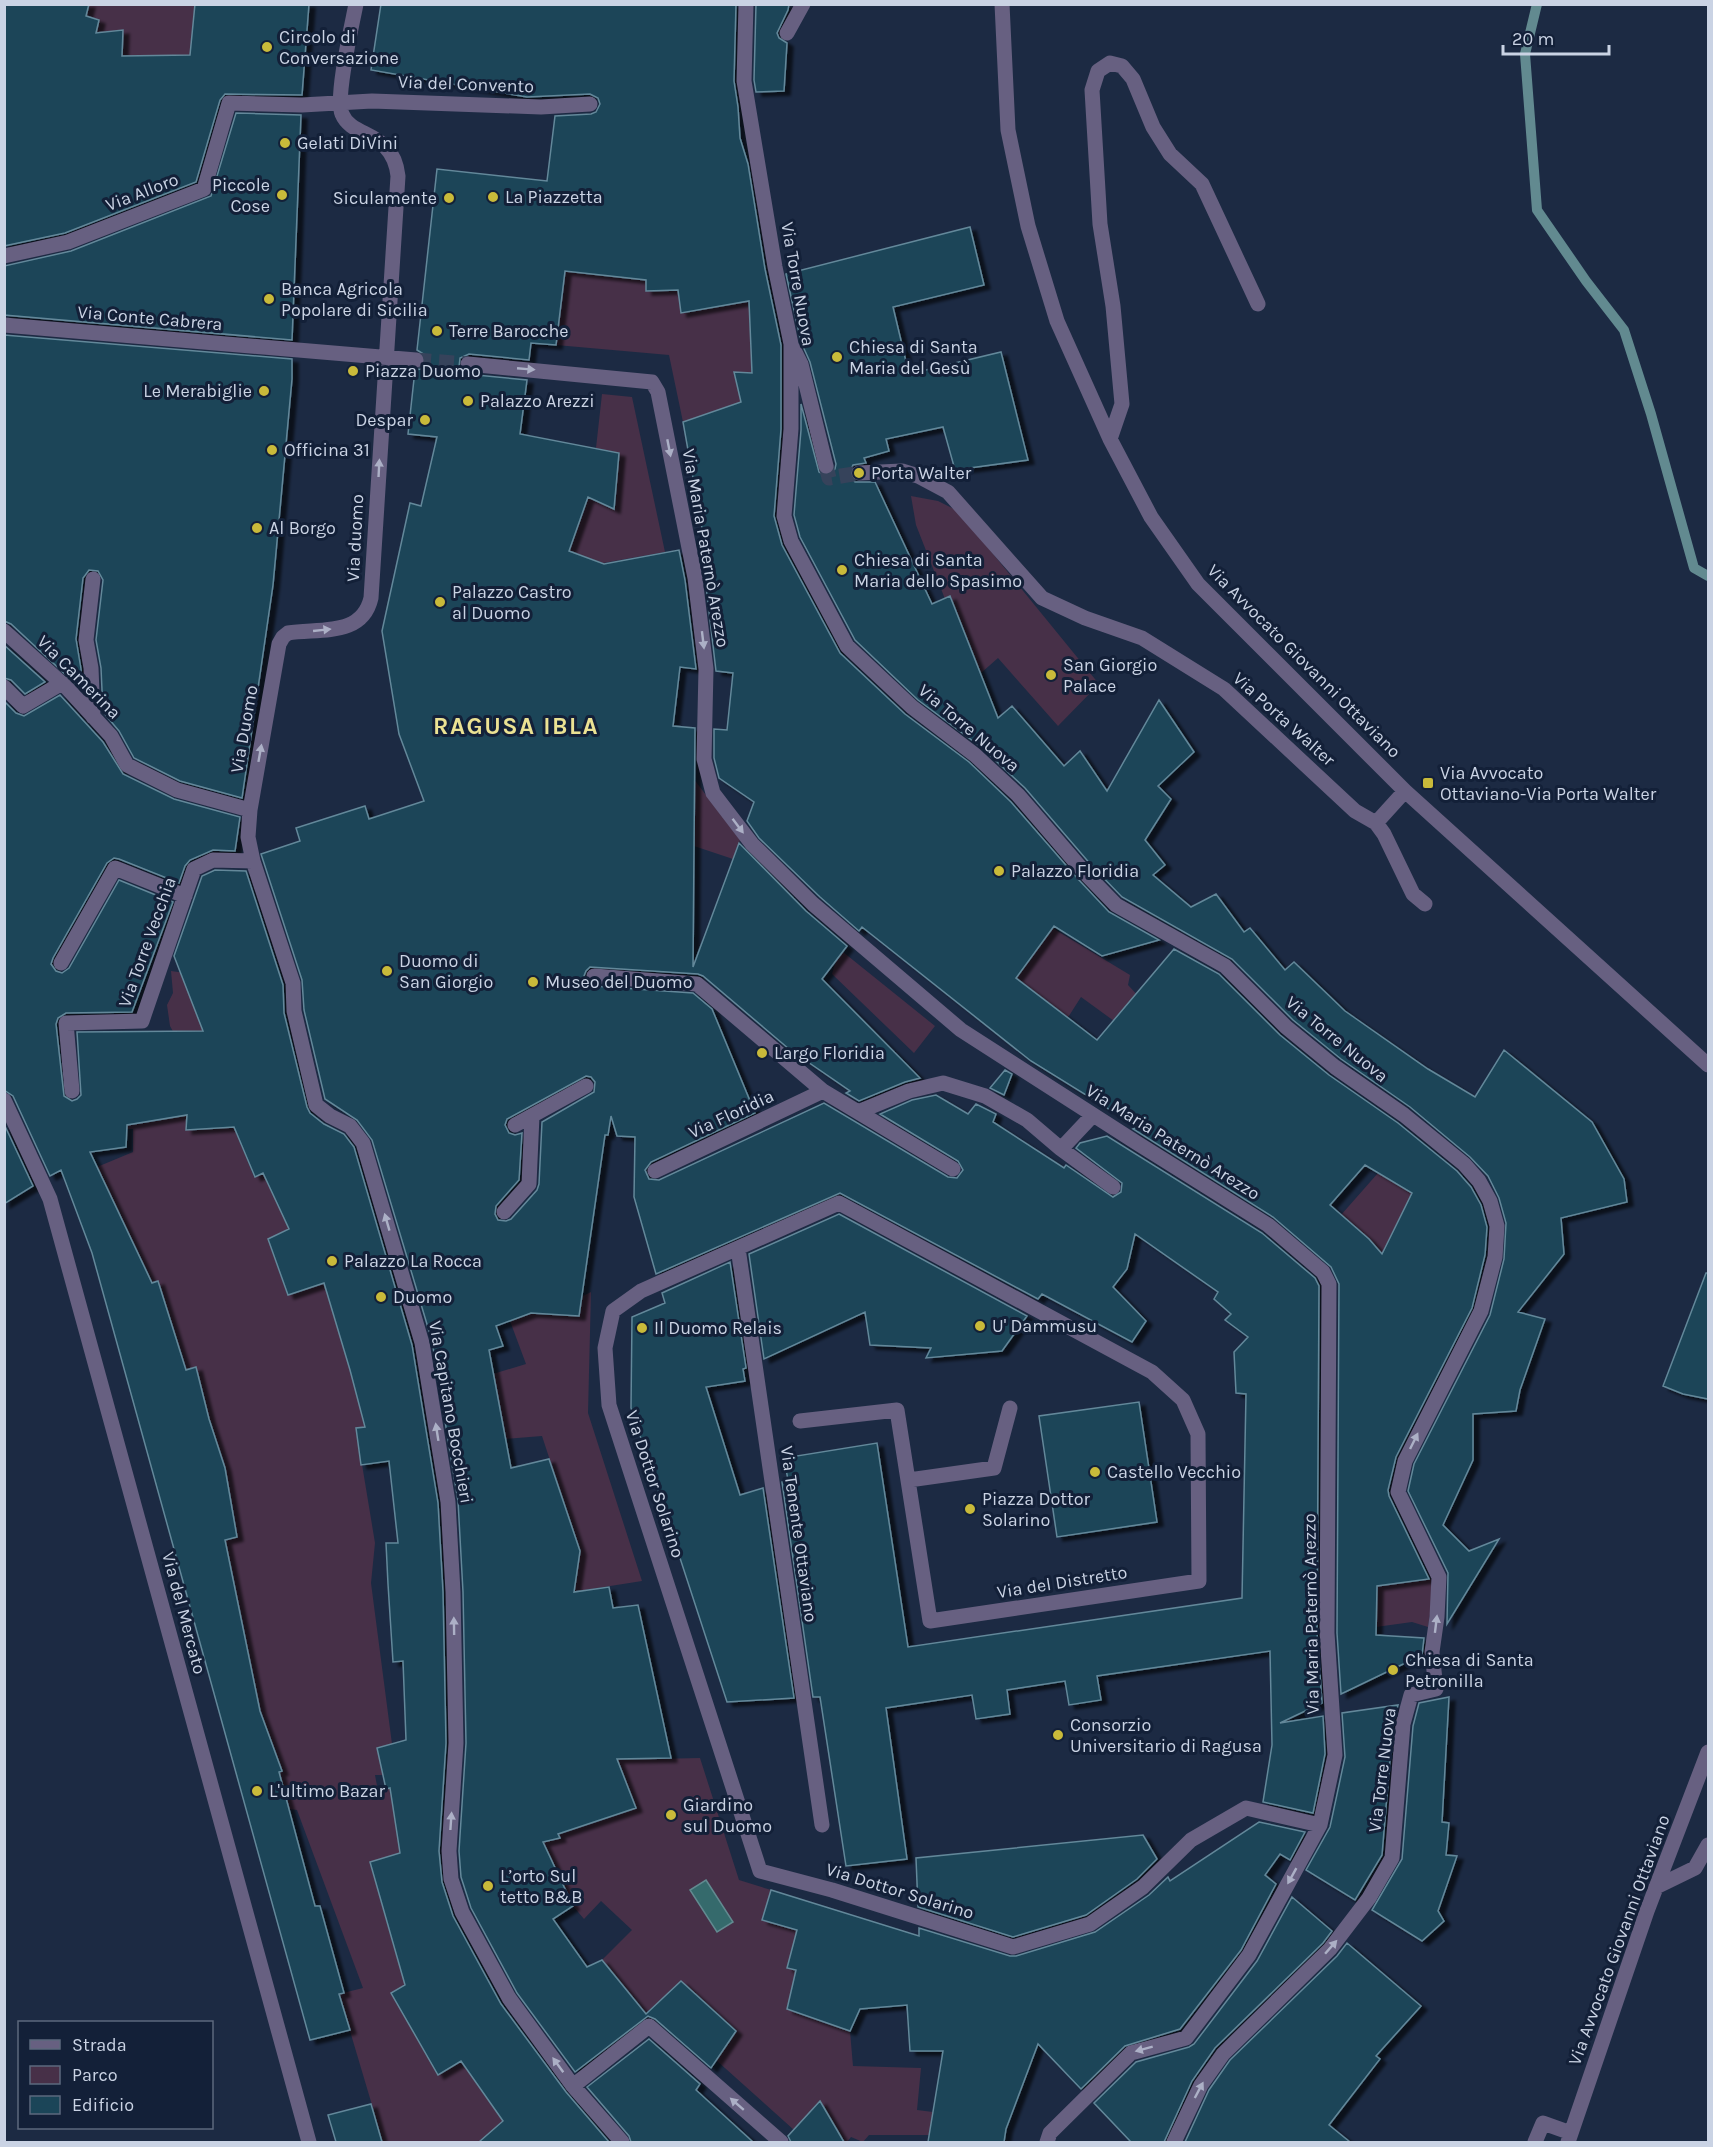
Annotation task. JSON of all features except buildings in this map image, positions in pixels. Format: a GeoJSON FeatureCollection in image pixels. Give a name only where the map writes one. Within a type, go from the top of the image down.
{"type":"FeatureCollection","features":[{"type":"Feature","properties":{"kind":"street","name":"Via Torre Nuova"},"geometry":{"type":"LineString","coordinates":[[746,4],[744,81],[775,267],[791,344],[791,429],[784,516],[791,541],[847,646],[912,707],[975,755],[1018,795],[1085,873],[1116,905],[1225,966],[1286,1027],[1335,1066],[1404,1115],[1464,1164],[1479,1181],[1491,1201],[1497,1226],[1495,1257],[1481,1311],[1405,1461],[1398,1492],[1439,1577],[1432,1652],[1436,1689],[1411,1695],[1403,1724],[1392,1858],[1369,1898],[1330,1949],[1223,2054],[1201,2085],[1174,2142]]}},
{"type":"Feature","properties":{"kind":"street"},"geometry":{"type":"LineString","coordinates":[[787,33],[803,4]]}},
{"type":"Feature","properties":{"kind":"street","name":"Via Avvocato Giovanni Ottaviano"},"geometry":{"type":"LineString","coordinates":[[1002,4],[1008,130],[1028,226],[1057,321],[1110,439],[1150,517],[1198,584],[1405,791],[1708,1065]]}},
{"type":"Feature","properties":{"kind":"street"},"geometry":{"type":"LineString","coordinates":[[354,5],[344,66],[341,112],[345,120],[386,146],[397,167],[398,185],[386,357],[416,360]]}},
{"type":"Feature","properties":{"kind":"street"},"geometry":{"type":"LineString","coordinates":[[1110,439],[1122,404],[1113,306],[1100,224],[1092,90],[1098,71],[1110,63],[1122,66],[1133,79],[1158,136],[1170,154],[1202,184],[1258,304]]}},
{"type":"Feature","properties":{"kind":"street","name":"Via del Convento"},"geometry":{"type":"LineString","coordinates":[[341,103],[372,101],[541,107],[590,104]]}},
{"type":"Feature","properties":{"kind":"street","name":"Via Alloro"},"geometry":{"type":"LineString","coordinates":[[4,256],[68,242],[204,189],[229,103],[302,105],[341,103]]}},
{"type":"Feature","properties":{"kind":"street","name":"Via Conte Cabrera"},"geometry":{"type":"LineString","coordinates":[[4,326],[386,357]]}},
{"type":"Feature","properties":{"kind":"street"},"geometry":{"type":"LineString","coordinates":[[791,344],[801,364],[826,466]]}},
{"type":"Feature","properties":{"kind":"street","name":"Via duomo"},"geometry":{"type":"LineString","coordinates":[[277,654],[279,644],[288,633],[341,628],[353,624],[369,609],[386,357]]}},
{"type":"Feature","properties":{"kind":"street","name":"Via Maria Paternò Arezzo"},"geometry":{"type":"LineString","coordinates":[[468,364],[652,382],[658,392],[695,578],[706,669],[704,759],[713,794],[752,844],[813,904],[952,1022],[1093,1115],[1268,1225],[1323,1272],[1329,1284],[1327,1633],[1335,1755],[1320,1825],[1249,1955],[1186,2038],[1131,2053],[1050,2133],[1047,2142]]}},
{"type":"Feature","properties":{"kind":"street","name":"Via Porta Walter"},"geometry":{"type":"LineString","coordinates":[[859,472],[902,471],[918,476],[948,492],[1042,598],[1085,618],[1142,638],[1224,689],[1355,811],[1376,823]]}},
{"type":"Feature","properties":{"kind":"street"},"geometry":{"type":"LineString","coordinates":[[93,579],[86,640],[91,668],[93,717]]}},
{"type":"Feature","properties":{"kind":"street","name":"Via Camerina"},"geometry":{"type":"LineString","coordinates":[[4,631],[62,683],[111,736],[128,765],[177,790],[250,810]]}},
{"type":"Feature","properties":{"kind":"street","name":"Via Duomo"},"geometry":{"type":"LineString","coordinates":[[250,810],[277,654]]}},
{"type":"Feature","properties":{"kind":"street"},"geometry":{"type":"LineString","coordinates":[[4,687],[23,706],[62,683]]}},
{"type":"Feature","properties":{"kind":"street"},"geometry":{"type":"LineString","coordinates":[[1405,791],[1376,823],[1384,834],[1413,894],[1425,904]]}},
{"type":"Feature","properties":{"kind":"street","name":"Via Capitano Bocchieri"},"geometry":{"type":"LineString","coordinates":[[250,810],[248,837],[253,861],[293,983],[294,1011],[316,1105],[330,1116],[350,1126],[363,1143],[422,1343],[448,1502],[453,1592],[456,1743],[449,1851],[451,1879],[462,1912],[509,1998],[573,2086],[622,2142]]}},
{"type":"Feature","properties":{"kind":"street","name":"Via Torre Vecchia"},"geometry":{"type":"LineString","coordinates":[[72,1091],[66,1023],[142,1021],[194,869],[213,860],[253,861]]}},
{"type":"Feature","properties":{"kind":"street"},"geometry":{"type":"LineString","coordinates":[[61,963],[115,868],[185,896]]}},
{"type":"Feature","properties":{"kind":"street"},"geometry":{"type":"LineString","coordinates":[[594,976],[698,984],[823,1092],[953,1168]]}},
{"type":"Feature","properties":{"kind":"street"},"geometry":{"type":"LineString","coordinates":[[858,1112],[909,1091],[943,1083],[985,1096],[1027,1120],[1061,1149],[1113,1187]]}},
{"type":"Feature","properties":{"kind":"street"},"geometry":{"type":"LineString","coordinates":[[516,1125],[586,1086]]}},
{"type":"Feature","properties":{"kind":"street","name":"Via Floridia"},"geometry":{"type":"LineString","coordinates":[[655,1171],[823,1092]]}},
{"type":"Feature","properties":{"kind":"street","name":"Via del Mercato"},"geometry":{"type":"LineString","coordinates":[[4,1100],[50,1199],[309,2142]]}},
{"type":"Feature","properties":{"kind":"street"},"geometry":{"type":"LineString","coordinates":[[1061,1149],[1093,1115]]}},
{"type":"Feature","properties":{"kind":"street"},"geometry":{"type":"LineString","coordinates":[[504,1212],[529,1184],[532,1116]]}},
{"type":"Feature","properties":{"kind":"street","name":"Via Dottor Solarino"},"geometry":{"type":"LineString","coordinates":[[1199,1581],[1198,1434],[1183,1400],[1152,1372],[839,1203],[641,1291],[613,1311],[605,1348],[609,1406],[760,1871],[832,1890],[1013,1947],[1090,1924],[1143,1887],[1191,1840],[1246,1808],[1320,1825]]}},
{"type":"Feature","properties":{"kind":"street","name":"Via Tenente Ottaviano"},"geometry":{"type":"LineString","coordinates":[[738,1248],[822,1826]]}},
{"type":"Feature","properties":{"kind":"street"},"geometry":{"type":"LineString","coordinates":[[800,1421],[897,1410],[909,1480],[993,1468],[1010,1408]]}},
{"type":"Feature","properties":{"kind":"street","name":"Via del Distretto"},"geometry":{"type":"LineString","coordinates":[[909,1480],[930,1622],[1199,1581]]}},
{"type":"Feature","properties":{"kind":"street","name":"Via Avvocato Giovanni Ottaviano"},"geometry":{"type":"LineString","coordinates":[[1569,2138],[1656,1887],[1708,1752]]}},
{"type":"Feature","properties":{"kind":"street"},"geometry":{"type":"LineString","coordinates":[[1656,1887],[1695,1868],[1708,1845]]}},
{"type":"Feature","properties":{"kind":"street"},"geometry":{"type":"LineString","coordinates":[[573,2086],[648,2026],[781,2142]]}},
{"type":"Feature","properties":{"kind":"street"},"geometry":{"type":"LineString","coordinates":[[1535,2142],[1543,2123],[1569,2138]]}},
{"type":"Feature","properties":{"kind":"green space"},"geometry":{"type":"Polygon","coordinates":[[[89,5],[195,5],[227,64],[148,72],[145,56],[122,56],[123,30],[96,33],[86,16],[89,5]]]}},
{"type":"Feature","properties":{"kind":"green space"},"geometry":{"type":"Polygon","coordinates":[[[647,257],[646,291],[678,290],[681,313],[718,306],[742,283],[749,308],[752,373],[734,373],[741,402],[683,422],[669,355],[556,345],[561,301],[508,265],[620,277],[647,257]]]}},
{"type":"Feature","properties":{"kind":"green space"},"geometry":{"type":"Polygon","coordinates":[[[602,394],[632,397],[665,552],[603,563],[569,551],[588,497],[615,509],[619,453],[596,448],[602,394]]]}},
{"type":"Feature","properties":{"kind":"green space"},"geometry":{"type":"Polygon","coordinates":[[[911,496],[938,501],[958,511],[1099,684],[1058,726],[998,658],[981,673],[951,597],[945,599],[916,525],[911,496]]]}},
{"type":"Feature","properties":{"kind":"green space"},"geometry":{"type":"Polygon","coordinates":[[[687,770],[740,840],[733,859],[694,846],[694,806],[687,770]]]}},
{"type":"Feature","properties":{"kind":"green space"},"geometry":{"type":"Polygon","coordinates":[[[1039,920],[1130,975],[1128,985],[1141,999],[1114,1021],[1081,997],[1067,1019],[1006,992],[1026,965],[1039,920]]]}},
{"type":"Feature","properties":{"kind":"green space"},"geometry":{"type":"Polygon","coordinates":[[[843,952],[935,1026],[914,1053],[832,974],[836,961],[843,952]]]}},
{"type":"Feature","properties":{"kind":"green space"},"geometry":{"type":"Polygon","coordinates":[[[171,971],[192,974],[208,1044],[182,1048],[170,1026],[167,1005],[173,993],[171,971]]]}},
{"type":"Feature","properties":{"kind":"green space"},"geometry":{"type":"Polygon","coordinates":[[[127,1089],[187,1115],[186,1130],[232,1123],[254,1177],[263,1173],[289,1229],[268,1239],[287,1294],[324,1283],[365,1427],[356,1428],[375,1543],[371,1583],[392,1744],[377,1748],[383,1775],[375,1775],[378,1791],[390,1788],[401,1853],[370,1863],[398,1962],[461,2061],[503,2121],[479,2142],[383,2142],[339,1994],[363,1988],[297,1810],[289,1809],[267,1776],[282,1770],[260,1711],[217,1543],[237,1537],[225,1468],[209,1419],[196,1367],[186,1370],[157,1282],[145,1285],[97,1167],[133,1152],[133,1129],[126,1129],[127,1089]]]}},
{"type":"Feature","properties":{"kind":"green space"},"geometry":{"type":"Polygon","coordinates":[[[1378,1173],[1412,1193],[1398,1274],[1369,1239],[1341,1215],[1378,1173]]]}},
{"type":"Feature","properties":{"kind":"green space"},"geometry":{"type":"Polygon","coordinates":[[[528,1259],[537,1314],[579,1316],[583,1296],[591,1292],[588,1413],[642,1581],[566,1593],[580,1552],[528,1552],[570,1521],[542,1436],[505,1439],[493,1374],[526,1364],[510,1321],[528,1259]]]}},
{"type":"Feature","properties":{"kind":"green space"},"geometry":{"type":"Polygon","coordinates":[[[1431,1579],[1433,1594],[1428,1627],[1412,1622],[1376,1627],[1378,1585],[1431,1579]]]}},
{"type":"Feature","properties":{"kind":"green space"},"geometry":{"type":"Polygon","coordinates":[[[653,1733],[655,1759],[700,1758],[739,1880],[771,1890],[789,1927],[797,1898],[805,1901],[787,1968],[796,1970],[787,2009],[850,2031],[853,2066],[921,2068],[917,2110],[933,2112],[929,2135],[869,2135],[863,2142],[851,2137],[847,2142],[833,2142],[840,2134],[820,2101],[794,2130],[716,2060],[736,2030],[681,1981],[655,2006],[632,2023],[614,1994],[623,1985],[602,1960],[632,1930],[601,1901],[584,1919],[573,1906],[556,1870],[536,1843],[559,1838],[553,1811],[618,1762],[616,1735],[653,1733]]]}},
{"type":"Feature","properties":{"kind":"shaded area"},"geometry":{"type":"Polygon","coordinates":[[[706,1880],[733,1922],[717,1932],[690,1890],[706,1880]]]}},
{"type":"Feature","properties":{"kind":"waterway"},"geometry":{"type":"LineString","coordinates":[[1537,4],[1525,54],[1537,210],[1586,281],[1624,330],[1651,414],[1694,568],[1708,576]]}},
{"type":"Feature","properties":{"kind":"tunnel"},"geometry":{"type":"LineString","coordinates":[[416,360],[468,364]]}},
{"type":"Feature","properties":{"kind":"tunnel"},"geometry":{"type":"LineString","coordinates":[[826,466],[829,478],[859,473]]}},
{"type":"Feature","properties":{"kind":"place","name":"Circolo di Conversazione"},"geometry":{"type":"Point","coordinates":[267,47]}},
{"type":"Feature","properties":{"kind":"place","name":"Gelati DiVini"},"geometry":{"type":"Point","coordinates":[285,143]}},
{"type":"Feature","properties":{"kind":"place","name":"Piccole Cose"},"geometry":{"type":"Point","coordinates":[282,195]}},
{"type":"Feature","properties":{"kind":"place","name":"La Piazzetta"},"geometry":{"type":"Point","coordinates":[493,197]}},
{"type":"Feature","properties":{"kind":"place","name":"Siculamente"},"geometry":{"type":"Point","coordinates":[449,198]}},
{"type":"Feature","properties":{"kind":"place","name":"Banca Agricola Popolare di Sicilia"},"geometry":{"type":"Point","coordinates":[269,299]}},
{"type":"Feature","properties":{"kind":"place","name":"Terre Barocche"},"geometry":{"type":"Point","coordinates":[437,331]}},
{"type":"Feature","properties":{"kind":"place","name":"Chiesa di Santa Maria del Gesù"},"geometry":{"type":"Point","coordinates":[837,357]}},
{"type":"Feature","properties":{"kind":"place","name":"Piazza Duomo"},"geometry":{"type":"Point","coordinates":[353,371]}},
{"type":"Feature","properties":{"kind":"place","name":"Le Merabiglie"},"geometry":{"type":"Point","coordinates":[264,391]}},
{"type":"Feature","properties":{"kind":"place","name":"Palazzo Arezzi"},"geometry":{"type":"Point","coordinates":[468,401]}},
{"type":"Feature","properties":{"kind":"place","name":"Despar"},"geometry":{"type":"Point","coordinates":[425,420]}},
{"type":"Feature","properties":{"kind":"place","name":"Officina 31"},"geometry":{"type":"Point","coordinates":[272,450]}},
{"type":"Feature","properties":{"kind":"place","name":"Porta Walter"},"geometry":{"type":"Point","coordinates":[859,473]}},
{"type":"Feature","properties":{"kind":"place","name":"Al Borgo"},"geometry":{"type":"Point","coordinates":[257,528]}},
{"type":"Feature","properties":{"kind":"place","name":"Chiesa di Santa Maria dello Spasimo"},"geometry":{"type":"Point","coordinates":[842,570]}},
{"type":"Feature","properties":{"kind":"place","name":"Palazzo Castro al Duomo"},"geometry":{"type":"Point","coordinates":[440,602]}},
{"type":"Feature","properties":{"kind":"place","name":"San Giorgio Palace"},"geometry":{"type":"Point","coordinates":[1051,675]}},
{"type":"Feature","properties":{"kind":"place","name":"Via Avvocato Ottaviano-Via Porta Walter"},"geometry":{"type":"Point","coordinates":[1428,783]}},
{"type":"Feature","properties":{"kind":"place","name":"Palazzo Floridia"},"geometry":{"type":"Point","coordinates":[999,871]}},
{"type":"Feature","properties":{"kind":"place","name":"Duomo di San Giorgio"},"geometry":{"type":"Point","coordinates":[387,971]}},
{"type":"Feature","properties":{"kind":"place","name":"Museo del Duomo"},"geometry":{"type":"Point","coordinates":[533,982]}},
{"type":"Feature","properties":{"kind":"place","name":"Largo Floridia"},"geometry":{"type":"Point","coordinates":[762,1053]}},
{"type":"Feature","properties":{"kind":"place","name":"Palazzo La Rocca"},"geometry":{"type":"Point","coordinates":[332,1261]}},
{"type":"Feature","properties":{"kind":"place","name":"Duomo"},"geometry":{"type":"Point","coordinates":[381,1297]}},
{"type":"Feature","properties":{"kind":"place","name":"U' Dammusu"},"geometry":{"type":"Point","coordinates":[980,1326]}},
{"type":"Feature","properties":{"kind":"place","name":"Il Duomo Relais"},"geometry":{"type":"Point","coordinates":[642,1328]}},
{"type":"Feature","properties":{"kind":"place","name":"Castello Vecchio"},"geometry":{"type":"Point","coordinates":[1095,1472]}},
{"type":"Feature","properties":{"kind":"place","name":"Piazza Dottor Solarino"},"geometry":{"type":"Point","coordinates":[970,1509]}},
{"type":"Feature","properties":{"kind":"place","name":"Chiesa di Santa Petronilla"},"geometry":{"type":"Point","coordinates":[1393,1670]}},
{"type":"Feature","properties":{"kind":"place","name":"Consorzio Universitario di Ragusa"},"geometry":{"type":"Point","coordinates":[1058,1735]}},
{"type":"Feature","properties":{"kind":"place","name":"L'ultimo Bazar"},"geometry":{"type":"Point","coordinates":[257,1791]}},
{"type":"Feature","properties":{"kind":"place","name":"Giardino sul Duomo"},"geometry":{"type":"Point","coordinates":[671,1815]}},
{"type":"Feature","properties":{"kind":"place","name":"L’orto Sul tetto B&B"},"geometry":{"type":"Point","coordinates":[488,1886]}},
{"type":"Feature","properties":{"kind":"district","name":"RAGUSA IBLA"},"geometry":{"type":"Point","coordinates":[516,726]}}]}
